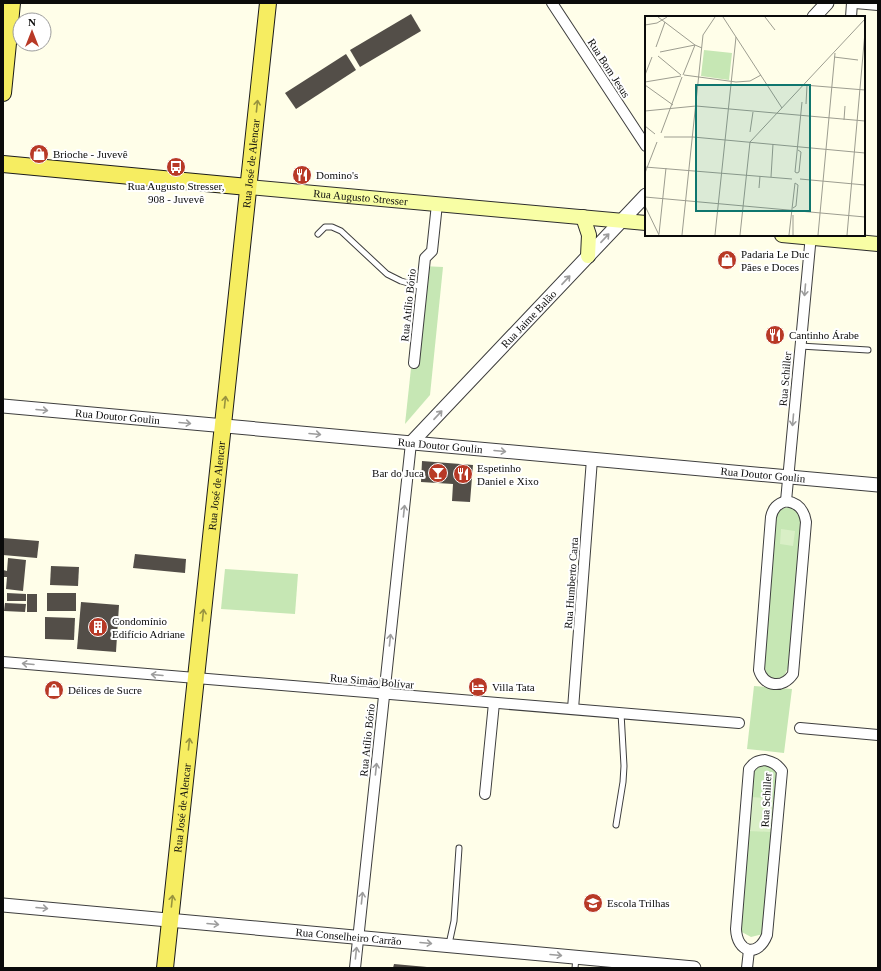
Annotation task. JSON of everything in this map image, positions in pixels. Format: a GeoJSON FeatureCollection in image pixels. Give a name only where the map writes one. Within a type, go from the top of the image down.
{"type":"FeatureCollection","features":[{"type":"Feature","properties":{"kind":"main road"},"geometry":{"type":"LineString","coordinates":[[3,93],[12,3]]}},
{"type":"Feature","properties":{"kind":"main road","name":"Rua José de Alencar"},"geometry":{"type":"LineString","coordinates":[[165,968],[268,3]]}},
{"type":"Feature","properties":{"kind":"main road","name":"Rua Augusto Stresser"},"geometry":{"type":"LineString","coordinates":[[3,164],[645,223]]}},
{"type":"Feature","properties":{"kind":"main road"},"geometry":{"type":"LineString","coordinates":[[583,217],[589,235],[588,256]]}},
{"type":"Feature","properties":{"kind":"main road"},"geometry":{"type":"LineString","coordinates":[[810,236],[878,244]]}},
{"type":"Feature","properties":{"kind":"street","name":"Rua Bom Jesus"},"geometry":{"type":"LineString","coordinates":[[552,3],[645,144]]}},
{"type":"Feature","properties":{"kind":"street"},"geometry":{"type":"LineString","coordinates":[[815,16],[827,3]]}},
{"type":"Feature","properties":{"kind":"street"},"geometry":{"type":"LineString","coordinates":[[852,16],[853,3],[878,5]]}},
{"type":"Feature","properties":{"kind":"street","name":"Rua Jaime Balão"},"geometry":{"type":"LineString","coordinates":[[411,443],[645,196]]}},
{"type":"Feature","properties":{"kind":"street","name":"Rua Atílio Bório"},"geometry":{"type":"LineString","coordinates":[[414,363],[425,258],[432,251],[437,204]]}},
{"type":"Feature","properties":{"kind":"street","name":"Rua Schiller"},"geometry":{"type":"LineString","coordinates":[[786,501],[810,236]]}},
{"type":"Feature","properties":{"kind":"street","name":"Rua Doutor Goulin"},"geometry":{"type":"LineString","coordinates":[[3,406],[878,485]]}},
{"type":"Feature","properties":{"kind":"street","name":"Rua Atílio Bório"},"geometry":{"type":"LineString","coordinates":[[355,968],[411,443]]}},
{"type":"Feature","properties":{"kind":"street","name":"Rua Humberto Carta"},"geometry":{"type":"LineString","coordinates":[[573,709],[592,459]]}},
{"type":"Feature","properties":{"kind":"street"},"geometry":{"type":"LineString","coordinates":[[786,501],[793,502],[799,506],[805,515],[806,522],[793,674],[785,682],[775,684],[764,680],[760,676],[758,670],[771,517],[775,506],[786,501]]}},
{"type":"Feature","properties":{"kind":"street","name":"Rua Simão Bolívar"},"geometry":{"type":"LineString","coordinates":[[3,662],[738,723]]}},
{"type":"Feature","properties":{"kind":"street"},"geometry":{"type":"LineString","coordinates":[[485,794],[494,703]]}},
{"type":"Feature","properties":{"kind":"street"},"geometry":{"type":"LineString","coordinates":[[800,728],[878,735]]}},
{"type":"Feature","properties":{"kind":"street","name":"Rua Schiller"},"geometry":{"type":"LineString","coordinates":[[765,760],[778,765],[782,771],[767,935],[765,941],[760,946],[755,950],[749,950],[743,948],[739,943],[736,936],[736,929],[749,769],[752,764],[757,761],[765,760]]}},
{"type":"Feature","properties":{"kind":"street","name":"Rua Conselheiro Carrão"},"geometry":{"type":"LineString","coordinates":[[3,905],[448,946],[575,963],[694,968]]}},
{"type":"Feature","properties":{"kind":"street"},"geometry":{"type":"LineString","coordinates":[[747,968],[749,950]]}},
{"type":"Feature","properties":{"kind":"lane"},"geometry":{"type":"LineString","coordinates":[[318,234],[325,227],[332,227],[341,231],[387,274],[401,281],[422,288]]}},
{"type":"Feature","properties":{"kind":"lane"},"geometry":{"type":"LineString","coordinates":[[800,346],[868,350]]}},
{"type":"Feature","properties":{"kind":"lane"},"geometry":{"type":"LineString","coordinates":[[616,825],[624,772],[621,713]]}},
{"type":"Feature","properties":{"kind":"lane"},"geometry":{"type":"LineString","coordinates":[[448,946],[454,921],[460,848]]}},
{"type":"Feature","properties":{"kind":"green space"},"geometry":{"type":"Polygon","coordinates":[[[422,266],[443,267],[430,395],[405,424],[422,266]]]}},
{"type":"Feature","properties":{"kind":"green space"},"geometry":{"type":"Polygon","coordinates":[[[788,507],[797,511],[801,520],[788,668],[784,676],[774,678],[768,676],[764,667],[776,517],[781,510],[788,507]]]}},
{"type":"Feature","properties":{"kind":"green space"},"geometry":{"type":"Polygon","coordinates":[[[781,529],[795,531],[793,546],[780,544],[781,529]]]}},
{"type":"Feature","properties":{"kind":"green space"},"geometry":{"type":"Polygon","coordinates":[[[225,569],[298,574],[295,614],[221,609],[225,569]]]}},
{"type":"Feature","properties":{"kind":"green space"},"geometry":{"type":"Polygon","coordinates":[[[754,686],[792,689],[784,753],[747,749],[754,686]]]}},
{"type":"Feature","properties":{"kind":"green space"},"geometry":{"type":"Polygon","coordinates":[[[761,765],[773,768],[778,774],[763,934],[751,937],[740,931],[752,771],[761,765]]]}},
{"type":"Feature","properties":{"kind":"green space"},"geometry":{"type":"Polygon","coordinates":[[[752,797],[774,799],[771,832],[748,831],[752,797]]]}},
{"type":"Feature","properties":{"kind":"building"},"geometry":{"type":"Polygon","coordinates":[[[411,14],[421,31],[360,67],[350,50],[411,14]]]}},
{"type":"Feature","properties":{"kind":"building"},"geometry":{"type":"Polygon","coordinates":[[[346,54],[356,70],[296,109],[285,93],[346,54]]]}},
{"type":"Feature","properties":{"kind":"building"},"geometry":{"type":"Polygon","coordinates":[[[422,461],[473,465],[470,502],[452,501],[453,484],[421,482],[422,461]]]}},
{"type":"Feature","properties":{"kind":"building"},"geometry":{"type":"Polygon","coordinates":[[[3,538],[39,541],[37,558],[3,555],[3,538]]]}},
{"type":"Feature","properties":{"kind":"building"},"geometry":{"type":"Polygon","coordinates":[[[135,554],[186,559],[185,573],[133,568],[135,554]]]}},
{"type":"Feature","properties":{"kind":"building"},"geometry":{"type":"Polygon","coordinates":[[[8,558],[26,560],[23,591],[6,589],[7,577],[3,577],[3,570],[7,571],[8,558]]]}},
{"type":"Feature","properties":{"kind":"building"},"geometry":{"type":"Polygon","coordinates":[[[51,566],[79,567],[78,586],[50,585],[51,566]]]}},
{"type":"Feature","properties":{"kind":"building"},"geometry":{"type":"Polygon","coordinates":[[[7,593],[26,594],[26,601],[7,601],[7,593]]]}},
{"type":"Feature","properties":{"kind":"building"},"geometry":{"type":"Polygon","coordinates":[[[47,593],[76,593],[76,611],[47,611],[47,593]]]}},
{"type":"Feature","properties":{"kind":"building"},"geometry":{"type":"Polygon","coordinates":[[[27,594],[37,594],[37,612],[27,612],[27,594]]]}},
{"type":"Feature","properties":{"kind":"building","name":"Condomínio Edifício Adriane"},"geometry":{"type":"Polygon","coordinates":[[[81,602],[119,605],[116,652],[77,649],[81,602]]]}},
{"type":"Feature","properties":{"kind":"building"},"geometry":{"type":"Polygon","coordinates":[[[5,603],[26,604],[25,612],[4,611],[5,603]]]}},
{"type":"Feature","properties":{"kind":"building"},"geometry":{"type":"Polygon","coordinates":[[[45,617],[75,618],[74,640],[45,639],[45,617]]]}},
{"type":"Feature","properties":{"kind":"building"},"geometry":{"type":"Polygon","coordinates":[[[394,964],[427,967],[427,968],[393,968],[394,964]]]}},
{"type":"Feature","properties":{"kind":"place","name":"Brioche - Juvevê"},"geometry":{"type":"Point","coordinates":[39,154]}},
{"type":"Feature","properties":{"kind":"place","name":"Rua Augusto Stresser, 908 - Juvevê"},"geometry":{"type":"Point","coordinates":[176,167]}},
{"type":"Feature","properties":{"kind":"place","name":"Domino's"},"geometry":{"type":"Point","coordinates":[302,175]}},
{"type":"Feature","properties":{"kind":"place","name":"Padaria Le Duc Pães e Doces"},"geometry":{"type":"Point","coordinates":[727,260]}},
{"type":"Feature","properties":{"kind":"place","name":"Cantinho Árabe"},"geometry":{"type":"Point","coordinates":[775,335]}},
{"type":"Feature","properties":{"kind":"place","name":"Bar do Juca"},"geometry":{"type":"Point","coordinates":[438,473]}},
{"type":"Feature","properties":{"kind":"place","name":"Espetinho Daniel e Xixo"},"geometry":{"type":"Point","coordinates":[463,474]}},
{"type":"Feature","properties":{"kind":"place","name":"Condomínio Edifício Adriane"},"geometry":{"type":"Point","coordinates":[98,627]}},
{"type":"Feature","properties":{"kind":"place","name":"Villa Tata"},"geometry":{"type":"Point","coordinates":[478,687]}},
{"type":"Feature","properties":{"kind":"place","name":"Délices de Sucre"},"geometry":{"type":"Point","coordinates":[54,690]}},
{"type":"Feature","properties":{"kind":"place","name":"Escola Trilhas"},"geometry":{"type":"Point","coordinates":[593,903]}}]}
